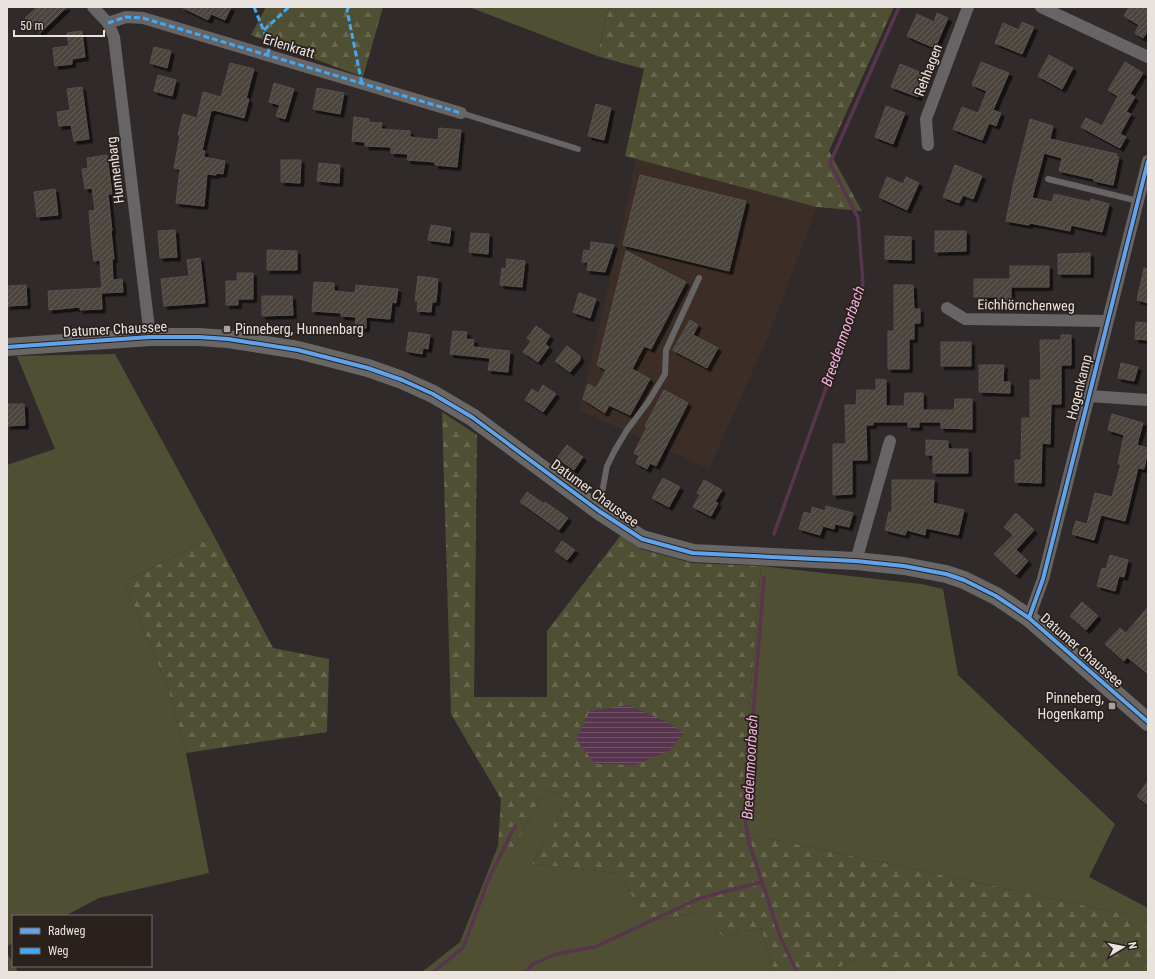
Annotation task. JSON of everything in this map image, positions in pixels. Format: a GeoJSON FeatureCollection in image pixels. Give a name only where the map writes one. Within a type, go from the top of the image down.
{"type":"FeatureCollection","features":[{"type":"Feature","properties":{"kind":"street","name":"Hunnenbarg"},"geometry":{"type":"LineString","coordinates":[[93,7],[108,22],[114,37],[150,337]]}},
{"type":"Feature","properties":{"kind":"street","name":"Rehhagen"},"geometry":{"type":"LineString","coordinates":[[928,145],[926,119],[968,7]]}},
{"type":"Feature","properties":{"kind":"street"},"geometry":{"type":"LineString","coordinates":[[1041,7],[1148,57]]}},
{"type":"Feature","properties":{"kind":"street","name":"Erlenkratt"},"geometry":{"type":"LineString","coordinates":[[108,22],[126,17],[143,18],[461,113]]}},
{"type":"Feature","properties":{"kind":"street","name":"Hogenkamp"},"geometry":{"type":"LineString","coordinates":[[1028,618],[1043,579],[1148,161]]}},
{"type":"Feature","properties":{"kind":"street","name":"Eichhörnchenweg"},"geometry":{"type":"LineString","coordinates":[[947,308],[965,319],[1107,321]]}},
{"type":"Feature","properties":{"kind":"street","name":"Datumer Chaussee"},"geometry":{"type":"LineString","coordinates":[[7,347],[150,337],[206,337],[298,350],[368,368],[402,380],[433,394],[472,417],[599,511],[642,539],[693,553],[856,561],[904,566],[946,574],[964,580],[996,596],[1028,618],[1148,722]]}},
{"type":"Feature","properties":{"kind":"street"},"geometry":{"type":"LineString","coordinates":[[1089,396],[1148,400]]}},
{"type":"Feature","properties":{"kind":"street"},"geometry":{"type":"LineString","coordinates":[[856,561],[890,441]]}},
{"type":"Feature","properties":{"kind":"lane"},"geometry":{"type":"LineString","coordinates":[[461,113],[578,149]]}},
{"type":"Feature","properties":{"kind":"lane"},"geometry":{"type":"LineString","coordinates":[[1048,179],[1138,201]]}},
{"type":"Feature","properties":{"kind":"lane"},"geometry":{"type":"LineString","coordinates":[[599,511],[607,466],[627,430],[648,402],[664,374],[666,350],[699,278]]}},
{"type":"Feature","properties":{"kind":"shaded area"},"geometry":{"type":"Polygon","coordinates":[[[636,159],[817,207],[768,337],[709,469],[579,410],[619,241],[636,159]]]}},
{"type":"Feature","properties":{"kind":"shaded area"},"geometry":{"type":"Polygon","coordinates":[[[628,705],[665,721],[684,733],[669,751],[635,765],[595,764],[576,739],[590,711],[628,705]]]}},
{"type":"Feature","properties":{"kind":"green space"},"geometry":{"type":"Polygon","coordinates":[[[266,7],[383,7],[363,77],[251,35],[266,7]]]}},
{"type":"Feature","properties":{"kind":"green space"},"geometry":{"type":"Polygon","coordinates":[[[469,7],[609,7],[597,56],[469,7]]]}},
{"type":"Feature","properties":{"kind":"green space"},"geometry":{"type":"Polygon","coordinates":[[[609,7],[894,7],[829,151],[862,211],[817,207],[625,156],[644,69],[597,56],[609,7]]]}},
{"type":"Feature","properties":{"kind":"green space"},"geometry":{"type":"Polygon","coordinates":[[[115,354],[214,536],[124,582],[168,688],[186,753],[209,873],[99,898],[67,915],[12,915],[12,944],[7,946],[7,465],[55,449],[17,356],[115,354]]]}},
{"type":"Feature","properties":{"kind":"green space"},"geometry":{"type":"Polygon","coordinates":[[[442,412],[477,435],[474,697],[547,697],[547,631],[621,535],[641,549],[692,563],[761,566],[739,832],[1148,919],[1148,972],[896,972],[855,959],[831,972],[774,972],[761,928],[723,937],[700,912],[648,922],[618,873],[532,864],[567,800],[546,788],[514,847],[498,846],[501,799],[451,714],[442,412]]]}},
{"type":"Feature","properties":{"kind":"green space"},"geometry":{"type":"Polygon","coordinates":[[[214,536],[273,648],[329,659],[327,732],[186,753],[168,688],[124,582],[214,536]]]}},
{"type":"Feature","properties":{"kind":"green space"},"geometry":{"type":"Polygon","coordinates":[[[761,566],[921,584],[943,589],[958,675],[1115,824],[1089,877],[1148,908],[1148,919],[739,832],[761,566]]]}},
{"type":"Feature","properties":{"kind":"green space"},"geometry":{"type":"Polygon","coordinates":[[[546,788],[567,800],[532,864],[618,873],[648,922],[700,912],[723,937],[761,928],[774,972],[422,972],[460,942],[498,846],[514,847],[546,788]]]}},
{"type":"Feature","properties":{"kind":"green space"},"geometry":{"type":"Polygon","coordinates":[[[7,953],[12,961],[12,967],[16,967],[18,972],[7,972],[7,953]]]}},
{"type":"Feature","properties":{"kind":"green space"},"geometry":{"type":"Polygon","coordinates":[[[855,959],[896,972],[831,972],[855,959]]]}},
{"type":"Feature","properties":{"kind":"building"},"geometry":{"type":"Polygon","coordinates":[[[37,7],[67,7],[40,33],[25,18],[37,7]]]}},
{"type":"Feature","properties":{"kind":"building"},"geometry":{"type":"Polygon","coordinates":[[[181,7],[231,7],[225,20],[211,14],[208,20],[181,7]]]}},
{"type":"Feature","properties":{"kind":"building"},"geometry":{"type":"Polygon","coordinates":[[[1129,7],[1148,7],[1148,31],[1143,38],[1135,33],[1139,25],[1124,16],[1129,7]]]}},
{"type":"Feature","properties":{"kind":"building"},"geometry":{"type":"Polygon","coordinates":[[[937,13],[948,18],[935,48],[907,36],[917,14],[934,22],[937,13]]]}},
{"type":"Feature","properties":{"kind":"building"},"geometry":{"type":"Polygon","coordinates":[[[1022,22],[1034,27],[1022,54],[995,43],[1003,23],[1019,30],[1022,22]]]}},
{"type":"Feature","properties":{"kind":"building"},"geometry":{"type":"Polygon","coordinates":[[[82,31],[85,57],[72,59],[72,64],[55,66],[53,48],[69,46],[67,33],[82,31]]]}},
{"type":"Feature","properties":{"kind":"building"},"geometry":{"type":"Polygon","coordinates":[[[154,47],[171,51],[167,68],[150,63],[154,47]]]}},
{"type":"Feature","properties":{"kind":"building"},"geometry":{"type":"Polygon","coordinates":[[[1049,55],[1073,68],[1062,89],[1038,76],[1049,55]]]}},
{"type":"Feature","properties":{"kind":"building"},"geometry":{"type":"Polygon","coordinates":[[[981,62],[1009,73],[993,110],[1001,113],[996,126],[989,123],[982,140],[953,129],[962,107],[978,113],[987,91],[972,85],[981,62]]]}},
{"type":"Feature","properties":{"kind":"building"},"geometry":{"type":"Polygon","coordinates":[[[1125,62],[1143,73],[1130,94],[1135,97],[1126,112],[1131,114],[1120,134],[1126,137],[1120,148],[1081,127],[1086,118],[1102,126],[1118,96],[1108,90],[1125,62]]]}},
{"type":"Feature","properties":{"kind":"building"},"geometry":{"type":"Polygon","coordinates":[[[230,63],[254,69],[246,99],[249,99],[244,118],[214,110],[211,111],[202,150],[205,151],[204,157],[225,161],[223,174],[207,174],[204,206],[176,203],[180,169],[174,168],[180,135],[178,135],[183,114],[197,118],[203,92],[221,97],[230,63]]]}},
{"type":"Feature","properties":{"kind":"building"},"geometry":{"type":"Polygon","coordinates":[[[900,64],[927,75],[918,97],[891,87],[900,64]]]}},
{"type":"Feature","properties":{"kind":"building"},"geometry":{"type":"Polygon","coordinates":[[[158,75],[176,80],[172,96],[154,91],[158,75]]]}},
{"type":"Feature","properties":{"kind":"building"},"geometry":{"type":"Polygon","coordinates":[[[274,83],[294,89],[285,119],[276,116],[280,105],[269,102],[274,83]]]}},
{"type":"Feature","properties":{"kind":"building"},"geometry":{"type":"Polygon","coordinates":[[[82,87],[89,139],[74,141],[71,125],[59,126],[57,112],[70,110],[67,89],[82,87]]]}},
{"type":"Feature","properties":{"kind":"building"},"geometry":{"type":"Polygon","coordinates":[[[317,88],[344,93],[340,114],[313,109],[317,88]]]}},
{"type":"Feature","properties":{"kind":"building"},"geometry":{"type":"Polygon","coordinates":[[[596,104],[611,108],[604,140],[588,136],[596,104]]]}},
{"type":"Feature","properties":{"kind":"building"},"geometry":{"type":"Polygon","coordinates":[[[886,106],[905,113],[893,144],[875,137],[886,106]]]}},
{"type":"Feature","properties":{"kind":"building"},"geometry":{"type":"Polygon","coordinates":[[[354,117],[369,119],[368,122],[382,123],[381,129],[410,131],[410,137],[438,140],[439,128],[461,130],[457,167],[435,165],[435,162],[407,160],[408,154],[391,153],[391,147],[365,146],[365,142],[352,141],[354,117]]]}},
{"type":"Feature","properties":{"kind":"building"},"geometry":{"type":"Polygon","coordinates":[[[1030,119],[1053,126],[1050,139],[1117,154],[1116,156],[1119,157],[1113,185],[1059,171],[1062,158],[1044,153],[1032,198],[1052,202],[1054,194],[1090,202],[1091,199],[1109,204],[1102,232],[1071,225],[1070,231],[1030,223],[1029,225],[1006,221],[1013,186],[1030,119]]]}},
{"type":"Feature","properties":{"kind":"building"},"geometry":{"type":"Polygon","coordinates":[[[107,155],[112,194],[108,194],[114,259],[112,259],[113,280],[122,279],[123,292],[102,293],[100,260],[94,261],[92,246],[89,211],[95,210],[92,188],[85,189],[82,169],[88,168],[87,158],[107,155]]]}},
{"type":"Feature","properties":{"kind":"building"},"geometry":{"type":"Polygon","coordinates":[[[281,160],[301,160],[300,183],[281,182],[281,160]]]}},
{"type":"Feature","properties":{"kind":"building"},"geometry":{"type":"Polygon","coordinates":[[[319,163],[340,165],[339,183],[317,181],[319,163]]]}},
{"type":"Feature","properties":{"kind":"building"},"geometry":{"type":"Polygon","coordinates":[[[955,165],[982,176],[973,199],[963,195],[959,203],[943,197],[955,165]]]}},
{"type":"Feature","properties":{"kind":"building"},"geometry":{"type":"Polygon","coordinates":[[[640,175],[746,201],[729,271],[623,245],[640,175]]]}},
{"type":"Feature","properties":{"kind":"building"},"geometry":{"type":"Polygon","coordinates":[[[887,177],[903,184],[906,177],[919,183],[907,210],[879,197],[887,177]]]}},
{"type":"Feature","properties":{"kind":"building"},"geometry":{"type":"Polygon","coordinates":[[[55,189],[58,215],[37,217],[34,192],[55,189]]]}},
{"type":"Feature","properties":{"kind":"building"},"geometry":{"type":"Polygon","coordinates":[[[431,225],[451,228],[449,243],[428,240],[431,225]]]}},
{"type":"Feature","properties":{"kind":"building"},"geometry":{"type":"Polygon","coordinates":[[[175,230],[177,257],[160,258],[158,231],[175,230]]]}},
{"type":"Feature","properties":{"kind":"building"},"geometry":{"type":"Polygon","coordinates":[[[935,231],[966,231],[966,251],[935,252],[935,231]]]}},
{"type":"Feature","properties":{"kind":"building"},"geometry":{"type":"Polygon","coordinates":[[[471,233],[489,234],[488,254],[469,252],[471,233]]]}},
{"type":"Feature","properties":{"kind":"building"},"geometry":{"type":"Polygon","coordinates":[[[885,236],[911,237],[911,260],[885,259],[885,236]]]}},
{"type":"Feature","properties":{"kind":"building"},"geometry":{"type":"Polygon","coordinates":[[[591,242],[614,245],[605,272],[587,270],[588,262],[582,262],[584,250],[590,251],[591,242]]]}},
{"type":"Feature","properties":{"kind":"building"},"geometry":{"type":"Polygon","coordinates":[[[267,250],[297,251],[297,270],[267,270],[267,250]]]}},
{"type":"Feature","properties":{"kind":"building"},"geometry":{"type":"Polygon","coordinates":[[[626,251],[686,282],[651,349],[644,346],[632,369],[650,379],[630,415],[609,405],[605,413],[583,399],[588,384],[596,388],[606,370],[597,365],[626,251]]]}},
{"type":"Feature","properties":{"kind":"building"},"geometry":{"type":"Polygon","coordinates":[[[1090,253],[1090,274],[1058,274],[1058,254],[1090,253]]]}},
{"type":"Feature","properties":{"kind":"building"},"geometry":{"type":"Polygon","coordinates":[[[200,258],[205,303],[164,306],[161,279],[189,276],[187,260],[200,258]]]}},
{"type":"Feature","properties":{"kind":"building"},"geometry":{"type":"Polygon","coordinates":[[[507,259],[525,261],[522,287],[500,285],[502,268],[506,269],[507,259]]]}},
{"type":"Feature","properties":{"kind":"building"},"geometry":{"type":"Polygon","coordinates":[[[1010,266],[1049,266],[1049,287],[1011,287],[1011,305],[997,305],[997,297],[974,297],[974,279],[1010,279],[1010,266]]]}},
{"type":"Feature","properties":{"kind":"building"},"geometry":{"type":"Polygon","coordinates":[[[1144,268],[1148,269],[1148,303],[1137,300],[1144,268]]]}},
{"type":"Feature","properties":{"kind":"building"},"geometry":{"type":"Polygon","coordinates":[[[237,273],[253,273],[253,299],[238,299],[238,305],[226,305],[226,281],[237,281],[237,273]]]}},
{"type":"Feature","properties":{"kind":"building"},"geometry":{"type":"Polygon","coordinates":[[[418,276],[438,279],[436,302],[432,302],[431,312],[417,311],[418,301],[415,301],[418,276]]]}},
{"type":"Feature","properties":{"kind":"building"},"geometry":{"type":"Polygon","coordinates":[[[314,282],[334,283],[334,291],[355,293],[356,285],[398,289],[396,303],[392,302],[390,319],[366,317],[366,328],[355,328],[356,317],[341,316],[341,313],[312,311],[314,282]]]}},
{"type":"Feature","properties":{"kind":"building"},"geometry":{"type":"Polygon","coordinates":[[[26,285],[27,305],[7,306],[7,286],[26,285]]]}},
{"type":"Feature","properties":{"kind":"building"},"geometry":{"type":"Polygon","coordinates":[[[894,285],[913,285],[914,309],[920,309],[920,323],[914,323],[914,339],[909,339],[909,369],[888,369],[888,331],[894,331],[894,285]]]}},
{"type":"Feature","properties":{"kind":"building"},"geometry":{"type":"Polygon","coordinates":[[[101,288],[102,309],[80,310],[80,307],[49,310],[48,291],[101,288]]]}},
{"type":"Feature","properties":{"kind":"building"},"geometry":{"type":"Polygon","coordinates":[[[579,293],[596,299],[590,318],[573,312],[579,293]]]}},
{"type":"Feature","properties":{"kind":"building"},"geometry":{"type":"Polygon","coordinates":[[[262,296],[292,296],[293,315],[262,316],[262,296]]]}},
{"type":"Feature","properties":{"kind":"building"},"geometry":{"type":"Polygon","coordinates":[[[690,320],[698,325],[693,335],[718,348],[707,368],[673,350],[690,320]]]}},
{"type":"Feature","properties":{"kind":"building"},"geometry":{"type":"Polygon","coordinates":[[[1136,322],[1148,323],[1148,340],[1135,339],[1136,322]]]}},
{"type":"Feature","properties":{"kind":"building"},"geometry":{"type":"Polygon","coordinates":[[[536,326],[550,336],[545,344],[549,347],[538,362],[523,352],[531,341],[527,338],[536,326]]]}},
{"type":"Feature","properties":{"kind":"building"},"geometry":{"type":"Polygon","coordinates":[[[453,331],[467,332],[466,339],[474,340],[473,347],[510,351],[508,372],[488,370],[490,358],[450,354],[453,331]]]}},
{"type":"Feature","properties":{"kind":"building"},"geometry":{"type":"Polygon","coordinates":[[[409,332],[430,335],[428,349],[423,348],[422,354],[406,351],[409,332]]]}},
{"type":"Feature","properties":{"kind":"building"},"geometry":{"type":"Polygon","coordinates":[[[1061,335],[1071,335],[1071,365],[1061,365],[1061,404],[1051,404],[1050,444],[1042,443],[1041,483],[1015,482],[1015,460],[1021,460],[1022,418],[1030,418],[1030,380],[1041,380],[1040,340],[1061,340],[1061,335]]]}},
{"type":"Feature","properties":{"kind":"building"},"geometry":{"type":"Polygon","coordinates":[[[941,342],[971,342],[971,366],[941,366],[941,342]]]}},
{"type":"Feature","properties":{"kind":"building"},"geometry":{"type":"Polygon","coordinates":[[[567,346],[580,356],[580,360],[570,372],[555,361],[567,346]]]}},
{"type":"Feature","properties":{"kind":"building"},"geometry":{"type":"Polygon","coordinates":[[[1121,363],[1138,367],[1134,381],[1118,378],[1121,363]]]}},
{"type":"Feature","properties":{"kind":"building"},"geometry":{"type":"Polygon","coordinates":[[[979,365],[1004,365],[1003,382],[1010,382],[1010,393],[979,392],[979,365]]]}},
{"type":"Feature","properties":{"kind":"building"},"geometry":{"type":"Polygon","coordinates":[[[876,379],[886,380],[886,406],[904,406],[905,393],[923,393],[923,410],[954,410],[955,399],[972,399],[972,429],[941,428],[941,422],[919,422],[919,427],[908,427],[908,422],[873,422],[873,425],[866,425],[867,460],[852,460],[852,494],[833,495],[833,444],[846,444],[845,405],[856,405],[857,390],[876,390],[876,379]]]}},
{"type":"Feature","properties":{"kind":"building"},"geometry":{"type":"Polygon","coordinates":[[[543,385],[556,394],[543,412],[525,400],[532,389],[538,393],[543,385]]]}},
{"type":"Feature","properties":{"kind":"building"},"geometry":{"type":"Polygon","coordinates":[[[664,390],[688,403],[656,466],[650,463],[647,469],[636,463],[639,456],[634,453],[647,427],[645,426],[664,390]]]}},
{"type":"Feature","properties":{"kind":"building"},"geometry":{"type":"Polygon","coordinates":[[[7,404],[24,404],[25,425],[7,426],[7,404]]]}},
{"type":"Feature","properties":{"kind":"building"},"geometry":{"type":"Polygon","coordinates":[[[1112,414],[1143,423],[1137,445],[1148,448],[1148,450],[1144,469],[1138,468],[1125,521],[1101,515],[1094,540],[1072,534],[1076,521],[1087,524],[1095,493],[1112,497],[1121,464],[1118,464],[1124,435],[1108,430],[1112,414]]]}},
{"type":"Feature","properties":{"kind":"building"},"geometry":{"type":"Polygon","coordinates":[[[926,440],[948,441],[948,449],[968,449],[968,473],[933,473],[933,455],[926,455],[926,440]]]}},
{"type":"Feature","properties":{"kind":"building"},"geometry":{"type":"Polygon","coordinates":[[[567,445],[583,457],[574,470],[557,458],[567,445]]]}},
{"type":"Feature","properties":{"kind":"building"},"geometry":{"type":"Polygon","coordinates":[[[663,478],[680,487],[669,507],[652,498],[663,478]]]}},
{"type":"Feature","properties":{"kind":"building"},"geometry":{"type":"Polygon","coordinates":[[[704,480],[722,490],[715,502],[718,503],[711,516],[693,507],[700,495],[697,493],[704,480]]]}},
{"type":"Feature","properties":{"kind":"building"},"geometry":{"type":"Polygon","coordinates":[[[892,480],[934,480],[933,503],[964,510],[958,535],[926,528],[925,535],[907,530],[905,535],[885,530],[889,512],[892,512],[892,480]]]}},
{"type":"Feature","properties":{"kind":"building"},"geometry":{"type":"Polygon","coordinates":[[[527,492],[568,518],[559,530],[520,502],[527,492]]]}},
{"type":"Feature","properties":{"kind":"building"},"geometry":{"type":"Polygon","coordinates":[[[826,506],[853,513],[849,527],[835,524],[834,529],[823,526],[820,535],[799,529],[804,512],[811,514],[812,507],[825,511],[826,506]]]}},
{"type":"Feature","properties":{"kind":"building"},"geometry":{"type":"Polygon","coordinates":[[[1016,513],[1034,530],[1016,550],[1028,561],[1016,575],[994,554],[1013,535],[1004,527],[1016,513]]]}},
{"type":"Feature","properties":{"kind":"building"},"geometry":{"type":"Polygon","coordinates":[[[562,541],[575,550],[567,560],[555,551],[562,541]]]}},
{"type":"Feature","properties":{"kind":"building"},"geometry":{"type":"Polygon","coordinates":[[[1110,555],[1128,560],[1124,577],[1119,576],[1115,591],[1097,586],[1102,568],[1106,569],[1110,555]]]}},
{"type":"Feature","properties":{"kind":"building"},"geometry":{"type":"Polygon","coordinates":[[[1082,602],[1098,616],[1086,630],[1070,616],[1082,602]]]}},
{"type":"Feature","properties":{"kind":"building"},"geometry":{"type":"Polygon","coordinates":[[[1148,607],[1148,674],[1127,657],[1124,661],[1105,644],[1120,628],[1126,633],[1148,607]]]}},
{"type":"Feature","properties":{"kind":"building"},"geometry":{"type":"Polygon","coordinates":[[[1148,781],[1148,805],[1137,796],[1148,781]]]}},
{"type":"Feature","properties":{"kind":"waterway","name":"Breedenmoorbach"},"geometry":{"type":"LineString","coordinates":[[774,534],[863,284],[858,218],[830,163],[899,7]]}},
{"type":"Feature","properties":{"kind":"waterway","name":"Breedenmoorbach"},"geometry":{"type":"LineString","coordinates":[[764,577],[745,817],[749,843],[781,939],[797,972]]}},
{"type":"Feature","properties":{"kind":"waterway"},"geometry":{"type":"LineString","coordinates":[[433,972],[463,948],[490,876],[515,826]]}},
{"type":"Feature","properties":{"kind":"waterway"},"geometry":{"type":"LineString","coordinates":[[525,972],[533,964],[556,954],[595,947],[700,898],[762,882]]}},
{"type":"Feature","properties":{"kind":"marked path"},"geometry":{"type":"LineString","coordinates":[[254,7],[270,46],[267,56]]}},
{"type":"Feature","properties":{"kind":"marked path"},"geometry":{"type":"LineString","coordinates":[[264,30],[289,7]]}},
{"type":"Feature","properties":{"kind":"marked path"},"geometry":{"type":"LineString","coordinates":[[349,7],[347,10],[362,84]]}},
{"type":"Feature","properties":{"kind":"marked path"},"geometry":{"type":"LineString","coordinates":[[108,23],[126,17],[143,18],[461,113]]}},
{"type":"Feature","properties":{"kind":"cycle path"},"geometry":{"type":"LineString","coordinates":[[1029,618],[1043,579],[1148,161]]}},
{"type":"Feature","properties":{"kind":"cycle path"},"geometry":{"type":"LineString","coordinates":[[7,347],[150,337],[199,337],[228,339],[298,350],[368,368],[402,380],[433,394],[472,417],[599,511],[642,539],[693,553],[856,561],[904,566],[946,574],[964,580],[996,596],[1029,618],[1148,722]]}},
{"type":"Feature","properties":{"kind":"place","name":"Pinneberg, Hunnenbarg"},"geometry":{"type":"Point","coordinates":[227,329]}},
{"type":"Feature","properties":{"kind":"place","name":"Pinneberg, Hogenkamp"},"geometry":{"type":"Point","coordinates":[1112,706]}}]}
